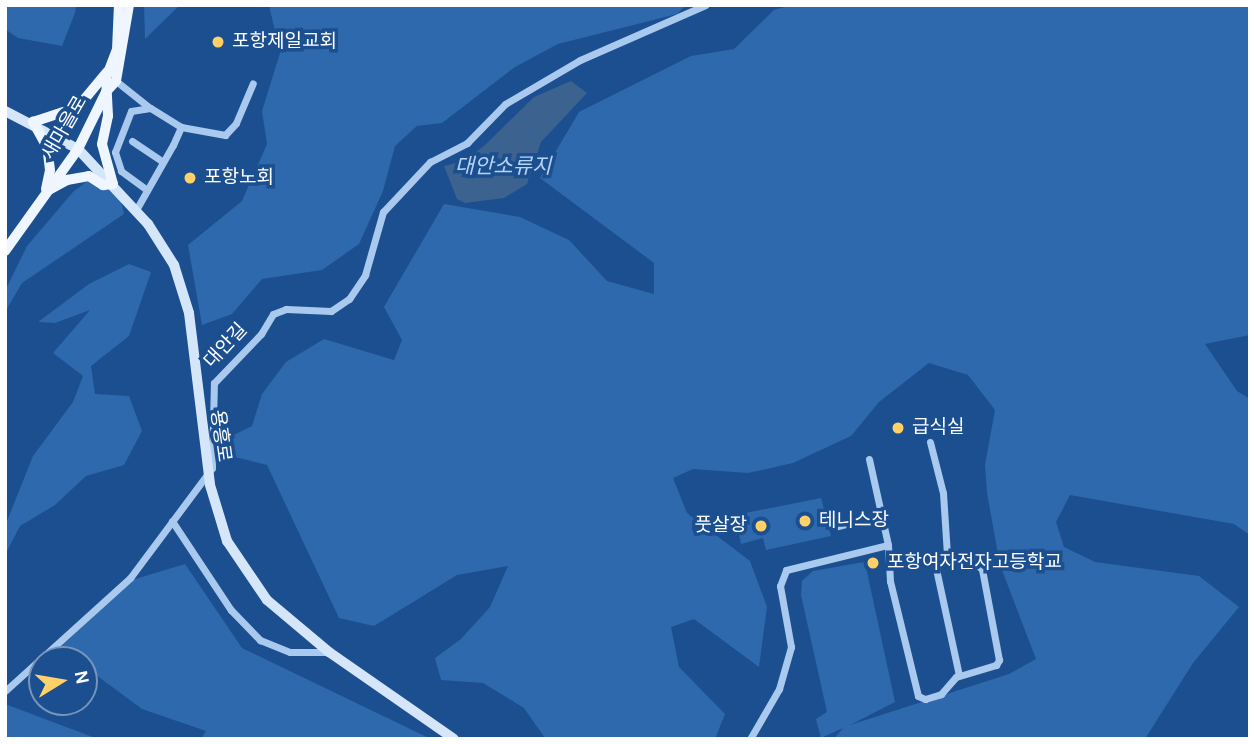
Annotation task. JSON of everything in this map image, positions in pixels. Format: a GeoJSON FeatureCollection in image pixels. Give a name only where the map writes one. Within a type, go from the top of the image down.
{"type":"FeatureCollection","features":[{"type":"Feature","properties":{"kind":"main road","name":"새마을로"},"geometry":{"type":"LineString","coordinates":[[106,92],[109,69],[117,50],[119,5]]}},
{"type":"Feature","properties":{"kind":"main road"},"geometry":{"type":"LineString","coordinates":[[116,81],[129,5]]}},
{"type":"Feature","properties":{"kind":"main road"},"geometry":{"type":"LineString","coordinates":[[46,192],[49,159],[33,122],[78,107],[109,69]]}},
{"type":"Feature","properties":{"kind":"main road","name":"새마을로"},"geometry":{"type":"LineString","coordinates":[[5,251],[78,149],[106,92],[116,81]]}},
{"type":"Feature","properties":{"kind":"main road"},"geometry":{"type":"LineString","coordinates":[[46,192],[67,180],[89,176],[103,185],[113,184],[102,144],[106,92]]}},
{"type":"Feature","properties":{"kind":"main road","name":"용흥로"},"geometry":{"type":"LineString","coordinates":[[5,111],[33,122],[78,149],[136,210],[174,265],[189,313],[195,383],[210,485],[227,541],[267,600],[328,652],[454,739]]}},
{"type":"Feature","properties":{"kind":"street","name":"대안길"},"geometry":{"type":"LineString","coordinates":[[5,691],[130,578],[212,468],[214,383],[261,334],[273,314],[286,309],[331,311],[349,299],[365,275],[383,212],[430,162],[467,143],[505,104],[540,81],[677,14],[705,5]]}},
{"type":"Feature","properties":{"kind":"street"},"geometry":{"type":"LineString","coordinates":[[116,81],[150,108],[181,127],[225,135],[236,123],[253,83]]}},
{"type":"Feature","properties":{"kind":"street"},"geometry":{"type":"LineString","coordinates":[[147,191],[121,171],[115,152],[131,111],[150,108]]}},
{"type":"Feature","properties":{"kind":"street"},"geometry":{"type":"LineString","coordinates":[[136,210],[181,127]]}},
{"type":"Feature","properties":{"kind":"street"},"geometry":{"type":"LineString","coordinates":[[132,141],[163,162]]}},
{"type":"Feature","properties":{"kind":"street"},"geometry":{"type":"LineString","coordinates":[[930,442],[943,493],[947,555]]}},
{"type":"Feature","properties":{"kind":"street"},"geometry":{"type":"LineString","coordinates":[[869,459],[888,545],[889,562],[918,696],[925,699],[941,694],[959,676],[996,665],[999,660],[982,569],[963,554],[933,555],[889,562]]}},
{"type":"Feature","properties":{"kind":"street"},"geometry":{"type":"LineString","coordinates":[[834,527],[881,515]]}},
{"type":"Feature","properties":{"kind":"street"},"geometry":{"type":"LineString","coordinates":[[172,521],[231,610],[260,640],[290,652],[328,652]]}},
{"type":"Feature","properties":{"kind":"street"},"geometry":{"type":"LineString","coordinates":[[750,739],[779,689],[791,647],[780,586],[786,570],[888,545]]}},
{"type":"Feature","properties":{"kind":"street"},"geometry":{"type":"LineString","coordinates":[[933,555],[959,676]]}},
{"type":"Feature","properties":{"kind":"shaded area"},"geometry":{"type":"Polygon","coordinates":[[[5,5],[76,5],[62,46],[18,38],[5,29],[5,5]]]}},
{"type":"Feature","properties":{"kind":"shaded area"},"geometry":{"type":"Polygon","coordinates":[[[144,5],[180,5],[145,39],[144,5]]]}},
{"type":"Feature","properties":{"kind":"shaded area"},"geometry":{"type":"Polygon","coordinates":[[[269,5],[686,5],[677,14],[558,44],[515,67],[442,123],[417,126],[395,146],[383,191],[359,244],[322,270],[262,279],[232,314],[202,325],[188,245],[242,201],[267,144],[262,111],[280,53],[269,5]]]}},
{"type":"Feature","properties":{"kind":"shaded area"},"geometry":{"type":"Polygon","coordinates":[[[792,5],[1250,5],[1250,335],[1205,344],[1237,391],[1250,399],[1250,535],[1234,524],[1070,495],[1056,522],[1064,547],[1095,562],[1199,576],[1239,607],[1193,663],[1145,739],[834,739],[843,728],[821,738],[816,719],[827,712],[801,595],[802,581],[813,571],[864,562],[866,567],[895,702],[850,725],[1009,674],[1036,659],[1000,565],[987,493],[985,465],[995,410],[968,375],[929,363],[879,402],[851,436],[793,463],[748,473],[693,469],[673,478],[687,513],[750,561],[767,607],[759,667],[694,619],[671,627],[679,667],[725,714],[715,739],[545,738],[524,708],[483,683],[441,680],[435,658],[461,639],[490,607],[508,566],[457,575],[374,626],[339,618],[267,465],[227,455],[230,437],[252,426],[262,394],[286,362],[324,339],[394,360],[402,340],[384,307],[444,204],[520,217],[569,240],[607,281],[654,294],[654,263],[540,178],[579,112],[691,56],[734,49],[774,10],[792,5]]]}},
{"type":"Feature","properties":{"kind":"shaded area"},"geometry":{"type":"Polygon","coordinates":[[[99,172],[118,188],[124,214],[22,283],[5,312],[5,291],[27,246],[73,192],[99,172]]]}},
{"type":"Feature","properties":{"kind":"shaded area"},"geometry":{"type":"Polygon","coordinates":[[[129,264],[151,272],[129,336],[91,366],[95,394],[129,396],[142,431],[124,465],[86,476],[55,505],[20,526],[5,555],[5,526],[33,456],[73,402],[83,376],[53,353],[90,310],[55,323],[38,322],[89,284],[129,264]]]}},
{"type":"Feature","properties":{"kind":"shaded area"},"geometry":{"type":"Polygon","coordinates":[[[821,498],[831,536],[766,550],[763,538],[741,544],[735,515],[821,498]]]}},
{"type":"Feature","properties":{"kind":"shaded area"},"geometry":{"type":"Polygon","coordinates":[[[185,564],[242,648],[431,739],[201,739],[206,731],[142,709],[98,676],[98,646],[62,646],[132,580],[185,564]]]}},
{"type":"Feature","properties":{"kind":"shaded area"},"geometry":{"type":"Polygon","coordinates":[[[5,704],[28,713],[28,716],[37,716],[98,739],[5,739],[5,704]]]}},
{"type":"Feature","properties":{"kind":"water","name":"대안소류지"},"geometry":{"type":"Polygon","coordinates":[[[571,81],[587,93],[541,142],[527,184],[504,198],[465,203],[457,199],[444,166],[464,161],[484,146],[534,97],[571,81]]]}},
{"type":"Feature","properties":{"kind":"place","name":"포항제일교회"},"geometry":{"type":"Point","coordinates":[218,42]}},
{"type":"Feature","properties":{"kind":"place","name":"포항노회"},"geometry":{"type":"Point","coordinates":[190,178]}},
{"type":"Feature","properties":{"kind":"place","name":"급식실"},"geometry":{"type":"Point","coordinates":[898,428]}},
{"type":"Feature","properties":{"kind":"place","name":"테니스장"},"geometry":{"type":"Point","coordinates":[805,521]}},
{"type":"Feature","properties":{"kind":"place","name":"풋살장"},"geometry":{"type":"Point","coordinates":[761,526]}},
{"type":"Feature","properties":{"kind":"place","name":"포항여자전자고등학교"},"geometry":{"type":"Point","coordinates":[873,563]}}]}
